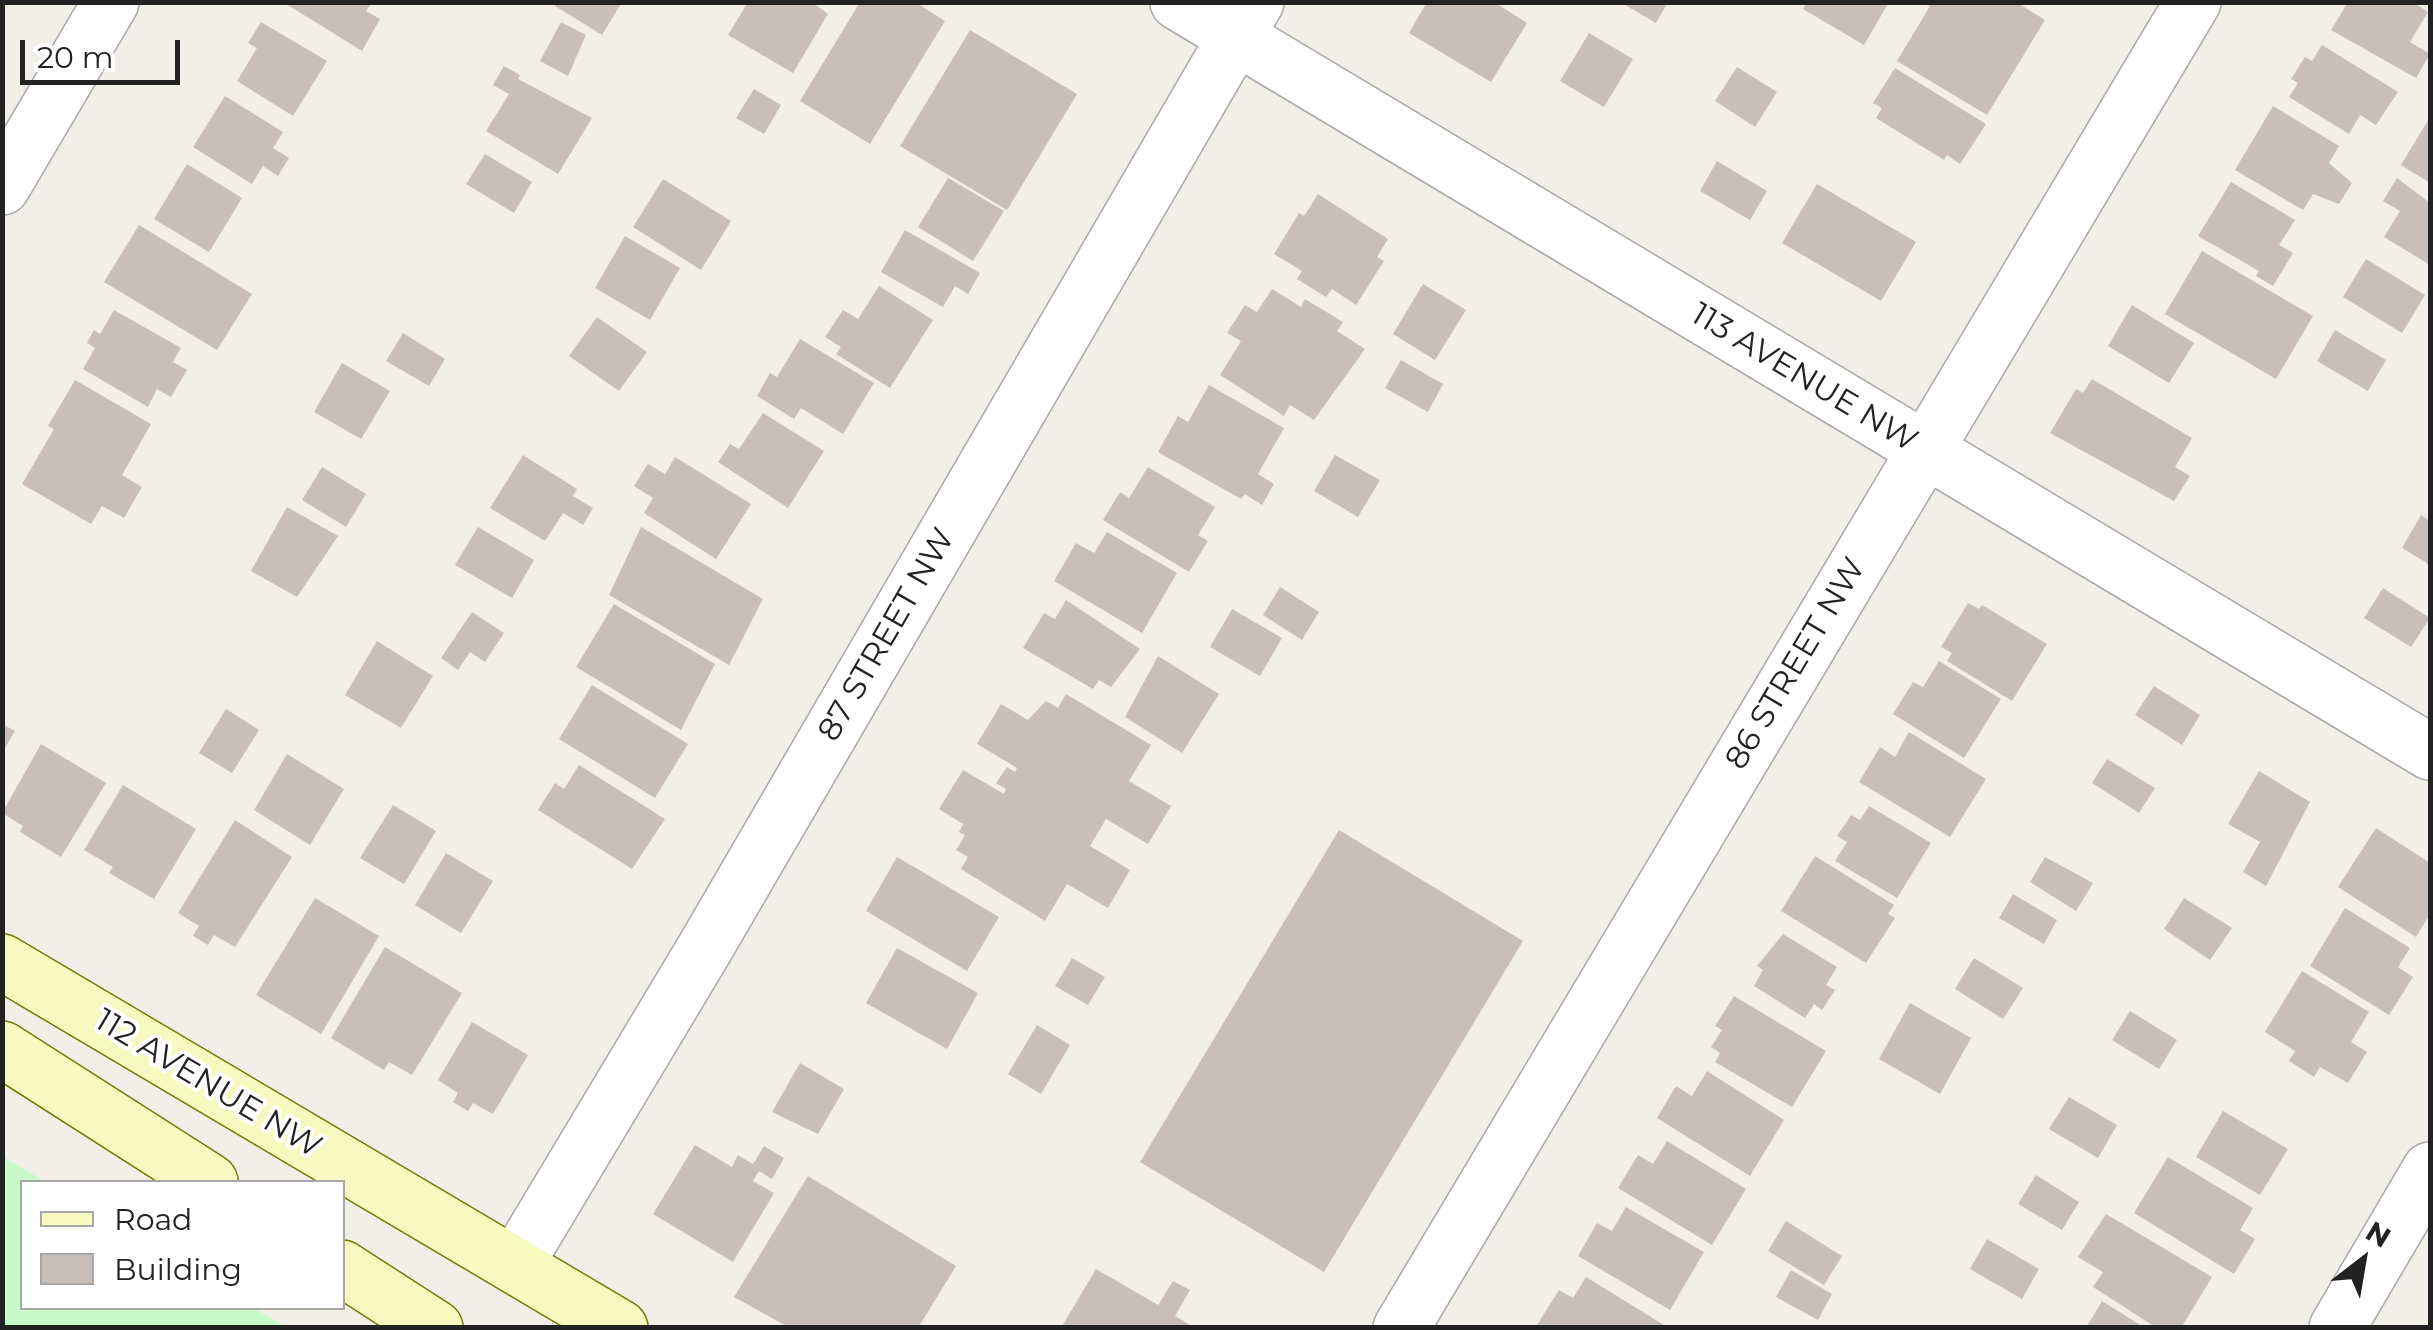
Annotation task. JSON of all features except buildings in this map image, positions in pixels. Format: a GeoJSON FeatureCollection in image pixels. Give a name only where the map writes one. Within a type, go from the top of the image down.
{"type":"FeatureCollection","features":[{"type":"Feature","properties":{"kind":"main road","name":"112 AVENUE NW"},"geometry":{"type":"LineString","coordinates":[[2,962],[620,1328]]}},
{"type":"Feature","properties":{"kind":"main road"},"geometry":{"type":"LineString","coordinates":[[2,1049],[207,1180]]}},
{"type":"Feature","properties":{"kind":"main road"},"geometry":{"type":"LineString","coordinates":[[345,1270],[436,1328]]}},
{"type":"Feature","properties":{"kind":"street"},"geometry":{"type":"LineString","coordinates":[[2,187],[111,2]]}},
{"type":"Feature","properties":{"kind":"street","name":"113 AVENUE NW"},"geometry":{"type":"LineString","coordinates":[[1178,2],[1246,20],[1923,450],[2430,752]]}},
{"type":"Feature","properties":{"kind":"street","name":"86 STREET NW"},"geometry":{"type":"LineString","coordinates":[[1401,1328],[2193,2]]}},
{"type":"Feature","properties":{"kind":"street","name":"87 STREET NW"},"geometry":{"type":"LineString","coordinates":[[515,1265],[705,948],[1246,20]]}},
{"type":"Feature","properties":{"kind":"street"},"geometry":{"type":"LineString","coordinates":[[2337,1328],[2430,1170]]}},
{"type":"Feature","properties":{"kind":"green space"},"geometry":{"type":"Polygon","coordinates":[[[2,1156],[43,1180],[20,1180],[20,1310],[256,1310],[286,1327],[3,1327],[2,1156]]]}}]}
